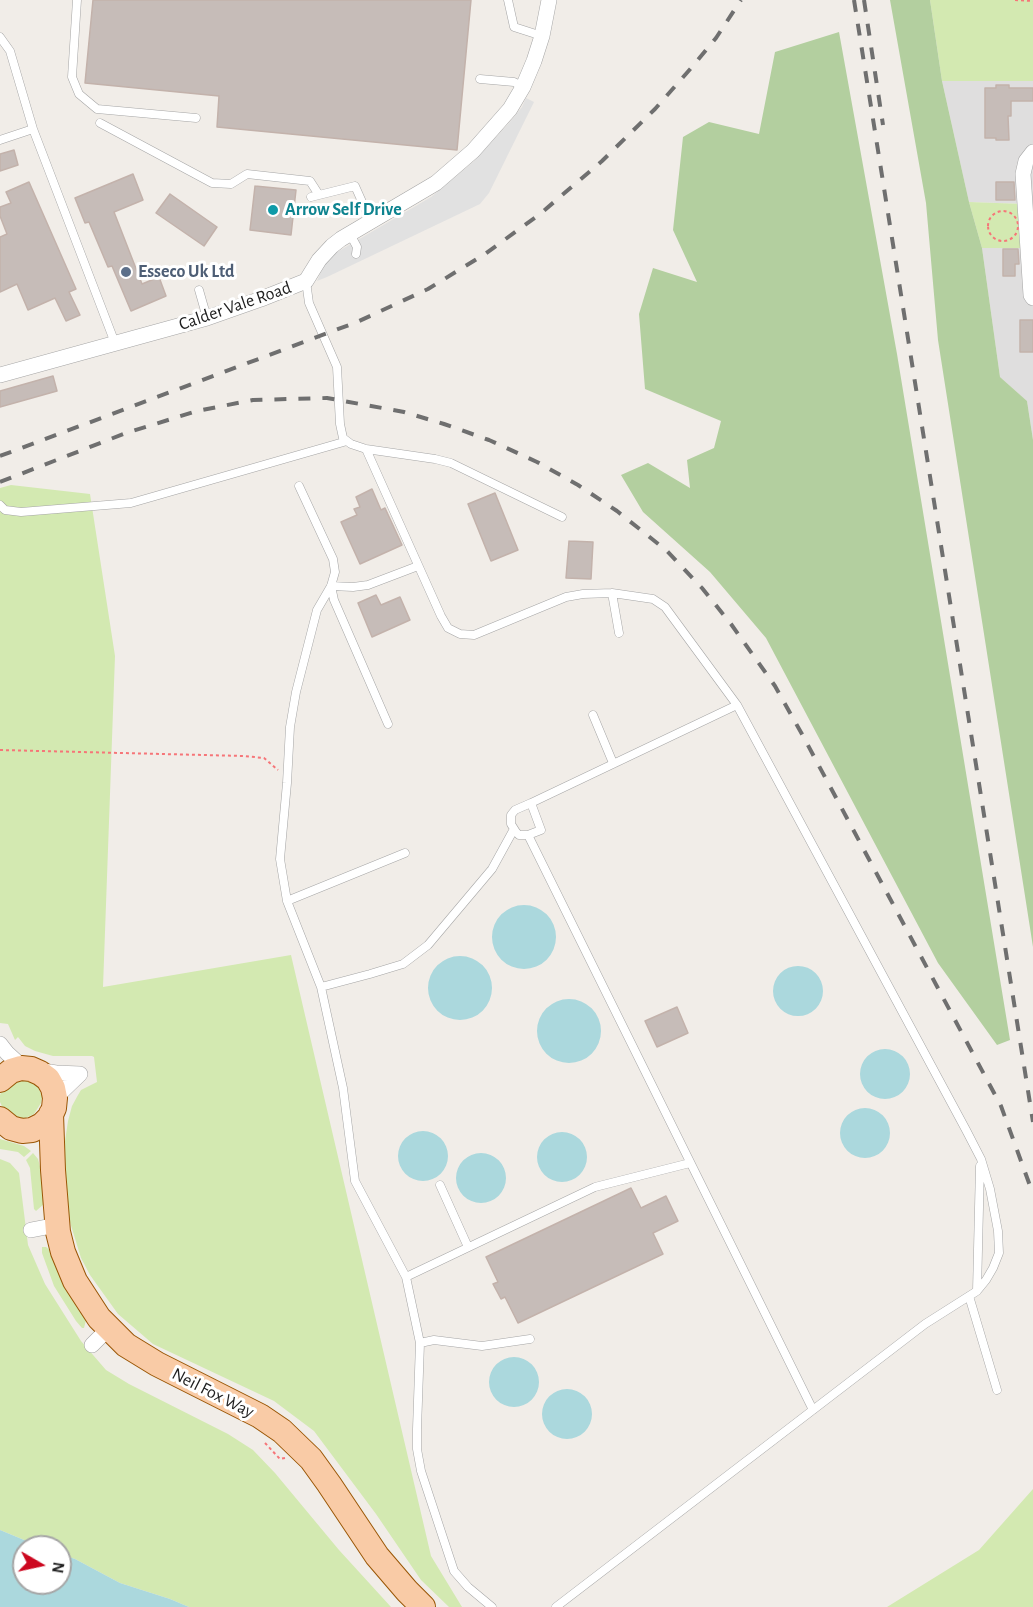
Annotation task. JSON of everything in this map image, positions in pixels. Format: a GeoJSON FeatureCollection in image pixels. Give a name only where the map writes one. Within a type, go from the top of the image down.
{"type":"FeatureCollection","features":[{"type":"Feature","properties":{"kind":"main road"},"geometry":{"type":"LineString","coordinates":[[0,1080],[11,1071],[21,1068],[31,1069]]}},
{"type":"Feature","properties":{"kind":"main road","name":"Neil Fox Way"},"geometry":{"type":"LineString","coordinates":[[31,1069],[48,1079],[53,1088],[53,1159],[57,1225],[63,1252],[75,1281],[93,1309],[101,1337],[126,1345],[157,1365],[260,1416],[282,1431],[311,1459],[377,1556],[423,1607]]}},
{"type":"Feature","properties":{"kind":"main road"},"geometry":{"type":"LineString","coordinates":[[10,1126],[42,1125],[53,1106]]}},
{"type":"Feature","properties":{"kind":"main road"},"geometry":{"type":"LineString","coordinates":[[10,1126],[38,1139],[53,1159]]}},
{"type":"Feature","properties":{"kind":"street","name":"Calder Vale Road"},"geometry":{"type":"LineString","coordinates":[[0,375],[207,318],[306,281],[319,260],[332,246],[436,183],[473,151],[510,109],[534,61],[549,0]]}},
{"type":"Feature","properties":{"kind":"street"},"geometry":{"type":"LineString","coordinates":[[1033,152],[1026,161],[1023,174],[1031,296],[1033,298]]}},
{"type":"Feature","properties":{"kind":"street"},"geometry":{"type":"LineString","coordinates":[[0,1044],[18,1062],[31,1069],[56,1073],[86,1073],[53,1106]]}},
{"type":"Feature","properties":{"kind":"street"},"geometry":{"type":"LineString","coordinates":[[31,1230],[57,1225]]}},
{"type":"Feature","properties":{"kind":"lane"},"geometry":{"type":"LineString","coordinates":[[77,0],[72,77],[79,94],[97,109],[196,118]]}},
{"type":"Feature","properties":{"kind":"lane"},"geometry":{"type":"LineString","coordinates":[[508,0],[514,27],[542,36]]}},
{"type":"Feature","properties":{"kind":"lane"},"geometry":{"type":"LineString","coordinates":[[0,37],[10,51],[33,129],[115,343]]}},
{"type":"Feature","properties":{"kind":"lane"},"geometry":{"type":"LineString","coordinates":[[480,79],[514,82],[523,87]]}},
{"type":"Feature","properties":{"kind":"lane"},"geometry":{"type":"LineString","coordinates":[[100,123],[212,183],[231,184],[247,174],[310,181],[315,196],[355,186],[372,222]]}},
{"type":"Feature","properties":{"kind":"lane"},"geometry":{"type":"LineString","coordinates":[[0,140],[33,129]]}},
{"type":"Feature","properties":{"kind":"lane"},"geometry":{"type":"LineString","coordinates":[[350,234],[357,248],[356,254]]}},
{"type":"Feature","properties":{"kind":"lane"},"geometry":{"type":"LineString","coordinates":[[306,281],[309,303],[337,367],[340,424],[343,438],[351,444],[366,449],[435,459],[451,464],[562,517]]}},
{"type":"Feature","properties":{"kind":"lane"},"geometry":{"type":"LineString","coordinates":[[199,290],[207,318]]}},
{"type":"Feature","properties":{"kind":"lane"},"geometry":{"type":"LineString","coordinates":[[0,505],[5,510],[21,512],[131,503],[347,441]]}},
{"type":"Feature","properties":{"kind":"lane"},"geometry":{"type":"LineString","coordinates":[[366,449],[448,628],[460,634],[474,635],[566,597],[584,594],[612,593],[653,599],[665,607],[736,705],[966,1130],[981,1159],[990,1189],[998,1231],[999,1253],[993,1268],[977,1291],[925,1324],[556,1607]]}},
{"type":"Feature","properties":{"kind":"lane"},"geometry":{"type":"LineString","coordinates":[[299,486],[333,559],[335,572],[332,586],[317,610],[296,692],[290,727],[280,859],[287,901],[321,987],[343,1088],[355,1181],[406,1277],[420,1343],[417,1449],[421,1471],[454,1571],[468,1587],[492,1607]]}},
{"type":"Feature","properties":{"kind":"lane"},"geometry":{"type":"LineString","coordinates":[[332,586],[368,585],[418,566]]}},
{"type":"Feature","properties":{"kind":"lane"},"geometry":{"type":"LineString","coordinates":[[332,586],[334,600],[388,724]]}},
{"type":"Feature","properties":{"kind":"lane"},"geometry":{"type":"LineString","coordinates":[[612,593],[619,633]]}},
{"type":"Feature","properties":{"kind":"lane"},"geometry":{"type":"LineString","coordinates":[[531,803],[541,830],[528,836],[519,835],[510,824],[511,815],[515,810],[736,705]]}},
{"type":"Feature","properties":{"kind":"lane"},"geometry":{"type":"LineString","coordinates":[[593,715],[613,763]]}},
{"type":"Feature","properties":{"kind":"lane"},"geometry":{"type":"LineString","coordinates":[[321,987],[403,964],[428,945],[492,869],[514,830]]}},
{"type":"Feature","properties":{"kind":"lane"},"geometry":{"type":"LineString","coordinates":[[528,836],[813,1410]]}},
{"type":"Feature","properties":{"kind":"lane"},"geometry":{"type":"LineString","coordinates":[[287,901],[405,853]]}},
{"type":"Feature","properties":{"kind":"lane"},"geometry":{"type":"LineString","coordinates":[[977,1291],[981,1159]]}},
{"type":"Feature","properties":{"kind":"lane"},"geometry":{"type":"LineString","coordinates":[[406,1277],[595,1187],[690,1163]]}},
{"type":"Feature","properties":{"kind":"lane"},"geometry":{"type":"LineString","coordinates":[[440,1185],[468,1247]]}},
{"type":"Feature","properties":{"kind":"lane"},"geometry":{"type":"LineString","coordinates":[[969,1296],[997,1390]]}},
{"type":"Feature","properties":{"kind":"lane"},"geometry":{"type":"LineString","coordinates":[[420,1343],[434,1340],[482,1346],[530,1340]]}},
{"type":"Feature","properties":{"kind":"path"},"geometry":{"type":"LineString","coordinates":[[1015,0],[1033,1]]}},
{"type":"Feature","properties":{"kind":"path"},"geometry":{"type":"LineString","coordinates":[[1003,211],[1011,213],[1018,225],[1017,233],[1010,240],[1004,241],[996,240],[990,234],[988,227],[990,219],[996,213],[1003,211]]}},
{"type":"Feature","properties":{"kind":"path"},"geometry":{"type":"LineString","coordinates":[[0,750],[264,758],[287,779]]}},
{"type":"Feature","properties":{"kind":"path"},"geometry":{"type":"LineString","coordinates":[[267,1446],[280,1459]]}},
{"type":"Feature","properties":{"kind":"shaded area"},"geometry":{"type":"Polygon","coordinates":[[[1033,79],[1033,440],[1027,401],[1000,377],[982,248],[1027,248],[1024,204],[969,202],[942,81],[1033,79]]]}},
{"type":"Feature","properties":{"kind":"shaded area"},"geometry":{"type":"Polygon","coordinates":[[[526,98],[534,102],[489,193],[480,204],[317,281],[327,258],[431,197],[473,162],[509,123],[526,98]]]}},
{"type":"Feature","properties":{"kind":"green space"},"geometry":{"type":"Polygon","coordinates":[[[890,0],[930,0],[942,81],[969,202],[982,248],[1000,377],[1027,401],[1033,440],[1033,947],[938,340],[926,203],[890,0]]]}},
{"type":"Feature","properties":{"kind":"green space"},"geometry":{"type":"Polygon","coordinates":[[[930,0],[1033,0],[1033,81],[942,81],[930,0]]]}},
{"type":"Feature","properties":{"kind":"green space"},"geometry":{"type":"Polygon","coordinates":[[[839,32],[897,354],[1010,1040],[997,1045],[938,963],[766,638],[710,572],[643,512],[621,475],[648,463],[690,488],[687,460],[714,448],[721,421],[645,389],[639,314],[653,268],[697,282],[673,230],[683,137],[709,122],[759,134],[775,52],[839,32]]]}},
{"type":"Feature","properties":{"kind":"green space"},"geometry":{"type":"Polygon","coordinates":[[[969,202],[1024,204],[1027,248],[982,248],[969,202]]]}},
{"type":"Feature","properties":{"kind":"green space"},"geometry":{"type":"Polygon","coordinates":[[[11,485],[90,494],[115,656],[103,987],[291,955],[431,1556],[462,1607],[449,1607],[421,1580],[376,1514],[314,1431],[274,1401],[153,1344],[118,1314],[90,1275],[81,1258],[69,1219],[62,1145],[65,1141],[72,1106],[78,1095],[81,1090],[97,1082],[94,1057],[53,1056],[35,1051],[25,1046],[18,1037],[15,1040],[8,1024],[0,1023],[0,488],[11,485]]]}},
{"type":"Feature","properties":{"kind":"green space"},"geometry":{"type":"Polygon","coordinates":[[[19,1077],[37,1084],[42,1096],[41,1103],[34,1114],[21,1119],[3,1109],[0,1102],[3,1088],[19,1077]]]}},
{"type":"Feature","properties":{"kind":"green space"},"geometry":{"type":"Polygon","coordinates":[[[0,1139],[24,1146],[31,1151],[24,1157],[18,1152],[0,1149],[0,1139]]]}},
{"type":"Feature","properties":{"kind":"green space"},"geometry":{"type":"Polygon","coordinates":[[[33,1153],[38,1159],[42,1174],[44,1204],[36,1211],[30,1168],[26,1160],[33,1153]]]}},
{"type":"Feature","properties":{"kind":"green space"},"geometry":{"type":"Polygon","coordinates":[[[0,1159],[10,1163],[19,1173],[28,1245],[45,1284],[81,1341],[106,1370],[228,1434],[253,1450],[391,1607],[189,1607],[120,1583],[72,1558],[72,1535],[12,1535],[0,1530],[0,1159]]]}},
{"type":"Feature","properties":{"kind":"green space"},"geometry":{"type":"Polygon","coordinates":[[[42,1247],[51,1251],[72,1298],[86,1320],[84,1328],[76,1321],[54,1286],[42,1247]]]}},
{"type":"Feature","properties":{"kind":"green space"},"geometry":{"type":"Polygon","coordinates":[[[1033,1489],[1033,1607],[887,1607],[979,1550],[1033,1489]]]}},
{"type":"Feature","properties":{"kind":"water"},"geometry":{"type":"Polygon","coordinates":[[[518,905],[530,905],[547,914],[554,925],[556,937],[554,949],[547,960],[530,969],[518,969],[506,964],[497,955],[492,943],[492,931],[497,919],[506,910],[518,905]]]}},
{"type":"Feature","properties":{"kind":"water"},"geometry":{"type":"Polygon","coordinates":[[[454,956],[466,956],[483,965],[490,976],[492,988],[490,1000],[483,1011],[466,1020],[454,1020],[442,1015],[433,1006],[428,994],[428,982],[433,970],[442,961],[454,956]]]}},
{"type":"Feature","properties":{"kind":"water"},"geometry":{"type":"Polygon","coordinates":[[[798,966],[816,973],[823,991],[816,1009],[798,1016],[780,1009],[773,991],[780,973],[798,966]]]}},
{"type":"Feature","properties":{"kind":"water"},"geometry":{"type":"Polygon","coordinates":[[[563,999],[575,999],[592,1008],[599,1019],[601,1031],[599,1043],[592,1054],[575,1063],[563,1063],[551,1058],[542,1049],[537,1037],[537,1025],[542,1013],[551,1004],[563,999]]]}},
{"type":"Feature","properties":{"kind":"water"},"geometry":{"type":"Polygon","coordinates":[[[885,1049],[903,1056],[910,1074],[903,1092],[885,1099],[867,1092],[860,1074],[867,1056],[885,1049]]]}},
{"type":"Feature","properties":{"kind":"water"},"geometry":{"type":"Polygon","coordinates":[[[865,1108],[883,1115],[890,1133],[883,1151],[865,1158],[847,1151],[840,1133],[847,1115],[865,1108]]]}},
{"type":"Feature","properties":{"kind":"water"},"geometry":{"type":"Polygon","coordinates":[[[423,1131],[441,1138],[448,1156],[441,1174],[423,1181],[405,1174],[398,1156],[405,1138],[423,1131]]]}},
{"type":"Feature","properties":{"kind":"water"},"geometry":{"type":"Polygon","coordinates":[[[562,1132],[580,1139],[587,1157],[580,1175],[562,1182],[544,1175],[537,1157],[544,1139],[562,1132]]]}},
{"type":"Feature","properties":{"kind":"water"},"geometry":{"type":"Polygon","coordinates":[[[481,1153],[499,1160],[506,1178],[499,1196],[481,1203],[463,1196],[456,1178],[463,1160],[481,1153]]]}},
{"type":"Feature","properties":{"kind":"water"},"geometry":{"type":"Polygon","coordinates":[[[514,1357],[532,1364],[539,1382],[532,1400],[514,1407],[496,1400],[489,1382],[496,1364],[514,1357]]]}},
{"type":"Feature","properties":{"kind":"water"},"geometry":{"type":"Polygon","coordinates":[[[567,1389],[585,1396],[592,1414],[585,1432],[567,1439],[549,1432],[542,1414],[549,1396],[567,1389]]]}},
{"type":"Feature","properties":{"kind":"water"},"geometry":{"type":"Polygon","coordinates":[[[0,1530],[12,1535],[12,1595],[72,1595],[72,1558],[120,1583],[189,1607],[0,1607],[0,1530]]]}},
{"type":"Feature","properties":{"kind":"building"},"geometry":{"type":"Polygon","coordinates":[[[93,0],[471,0],[457,150],[217,127],[219,96],[85,83],[93,0]]]}},
{"type":"Feature","properties":{"kind":"building"},"geometry":{"type":"Polygon","coordinates":[[[996,85],[1009,85],[1009,88],[1033,88],[1033,101],[1011,101],[1011,116],[1008,116],[1009,140],[985,138],[985,88],[996,88],[996,85]]]}},
{"type":"Feature","properties":{"kind":"building"},"geometry":{"type":"Polygon","coordinates":[[[14,150],[18,165],[0,171],[0,154],[14,150]]]}},
{"type":"Feature","properties":{"kind":"building"},"geometry":{"type":"Polygon","coordinates":[[[133,174],[143,200],[114,212],[142,284],[159,277],[166,296],[131,311],[112,266],[108,267],[89,222],[85,223],[75,198],[133,174]]]}},
{"type":"Feature","properties":{"kind":"building"},"geometry":{"type":"Polygon","coordinates":[[[29,182],[76,289],[69,292],[80,315],[66,321],[55,298],[28,310],[17,284],[0,292],[0,237],[7,234],[0,216],[0,207],[11,203],[6,192],[29,182]]]}},
{"type":"Feature","properties":{"kind":"building"},"geometry":{"type":"Polygon","coordinates":[[[996,182],[1014,182],[1015,200],[996,200],[996,182]]]}},
{"type":"Feature","properties":{"kind":"building","name":"Arrow Self Drive"},"geometry":{"type":"Polygon","coordinates":[[[255,186],[296,190],[291,235],[250,230],[255,186]]]}},
{"type":"Feature","properties":{"kind":"building"},"geometry":{"type":"Polygon","coordinates":[[[170,194],[217,227],[204,246],[156,213],[170,194]]]}},
{"type":"Feature","properties":{"kind":"building"},"geometry":{"type":"Polygon","coordinates":[[[1003,249],[1018,249],[1019,264],[1015,264],[1015,276],[1003,276],[1003,249]]]}},
{"type":"Feature","properties":{"kind":"building"},"geometry":{"type":"Polygon","coordinates":[[[1020,320],[1033,320],[1033,352],[1020,352],[1020,320]]]}},
{"type":"Feature","properties":{"kind":"building"},"geometry":{"type":"Polygon","coordinates":[[[53,376],[57,391],[0,407],[0,391],[53,376]]]}},
{"type":"Feature","properties":{"kind":"building"},"geometry":{"type":"Polygon","coordinates":[[[372,489],[381,510],[385,508],[402,545],[360,564],[341,522],[357,515],[354,509],[360,507],[356,497],[372,489]]]}},
{"type":"Feature","properties":{"kind":"building"},"geometry":{"type":"Polygon","coordinates":[[[495,493],[518,550],[491,561],[468,504],[495,493]]]}},
{"type":"Feature","properties":{"kind":"building"},"geometry":{"type":"Polygon","coordinates":[[[569,541],[593,542],[591,579],[566,578],[569,541]]]}},
{"type":"Feature","properties":{"kind":"building"},"geometry":{"type":"Polygon","coordinates":[[[376,595],[381,605],[400,597],[410,620],[372,637],[358,603],[376,595]]]}},
{"type":"Feature","properties":{"kind":"building"},"geometry":{"type":"Polygon","coordinates":[[[677,1007],[688,1033],[657,1047],[645,1021],[677,1007]]]}},
{"type":"Feature","properties":{"kind":"building"},"geometry":{"type":"Polygon","coordinates":[[[631,1188],[641,1208],[666,1196],[678,1221],[653,1233],[663,1254],[518,1323],[505,1297],[501,1299],[493,1284],[498,1282],[486,1257],[631,1188]]]}},
{"type":"Feature","properties":{"kind":"railway"},"geometry":{"type":"LineString","coordinates":[[0,456],[357,322],[428,289],[485,254],[540,214],[602,161],[655,109],[716,38],[741,0]]}},
{"type":"Feature","properties":{"kind":"railway"},"geometry":{"type":"LineString","coordinates":[[854,0],[1033,1122]]}},
{"type":"Feature","properties":{"kind":"railway"},"geometry":{"type":"LineString","coordinates":[[864,0],[883,125]]}},
{"type":"Feature","properties":{"kind":"railway"},"geometry":{"type":"LineString","coordinates":[[0,482],[126,433],[197,411],[253,400],[327,398],[404,412],[489,440],[537,462],[578,485],[617,511],[667,551],[702,588],[775,686],[1001,1106],[1033,1194]]}},
{"type":"Feature","properties":{"kind":"place","name":"Arrow Self Drive"},"geometry":{"type":"Point","coordinates":[273,210]}},
{"type":"Feature","properties":{"kind":"place","name":"Esseco Uk Ltd"},"geometry":{"type":"Point","coordinates":[126,272]}}]}
